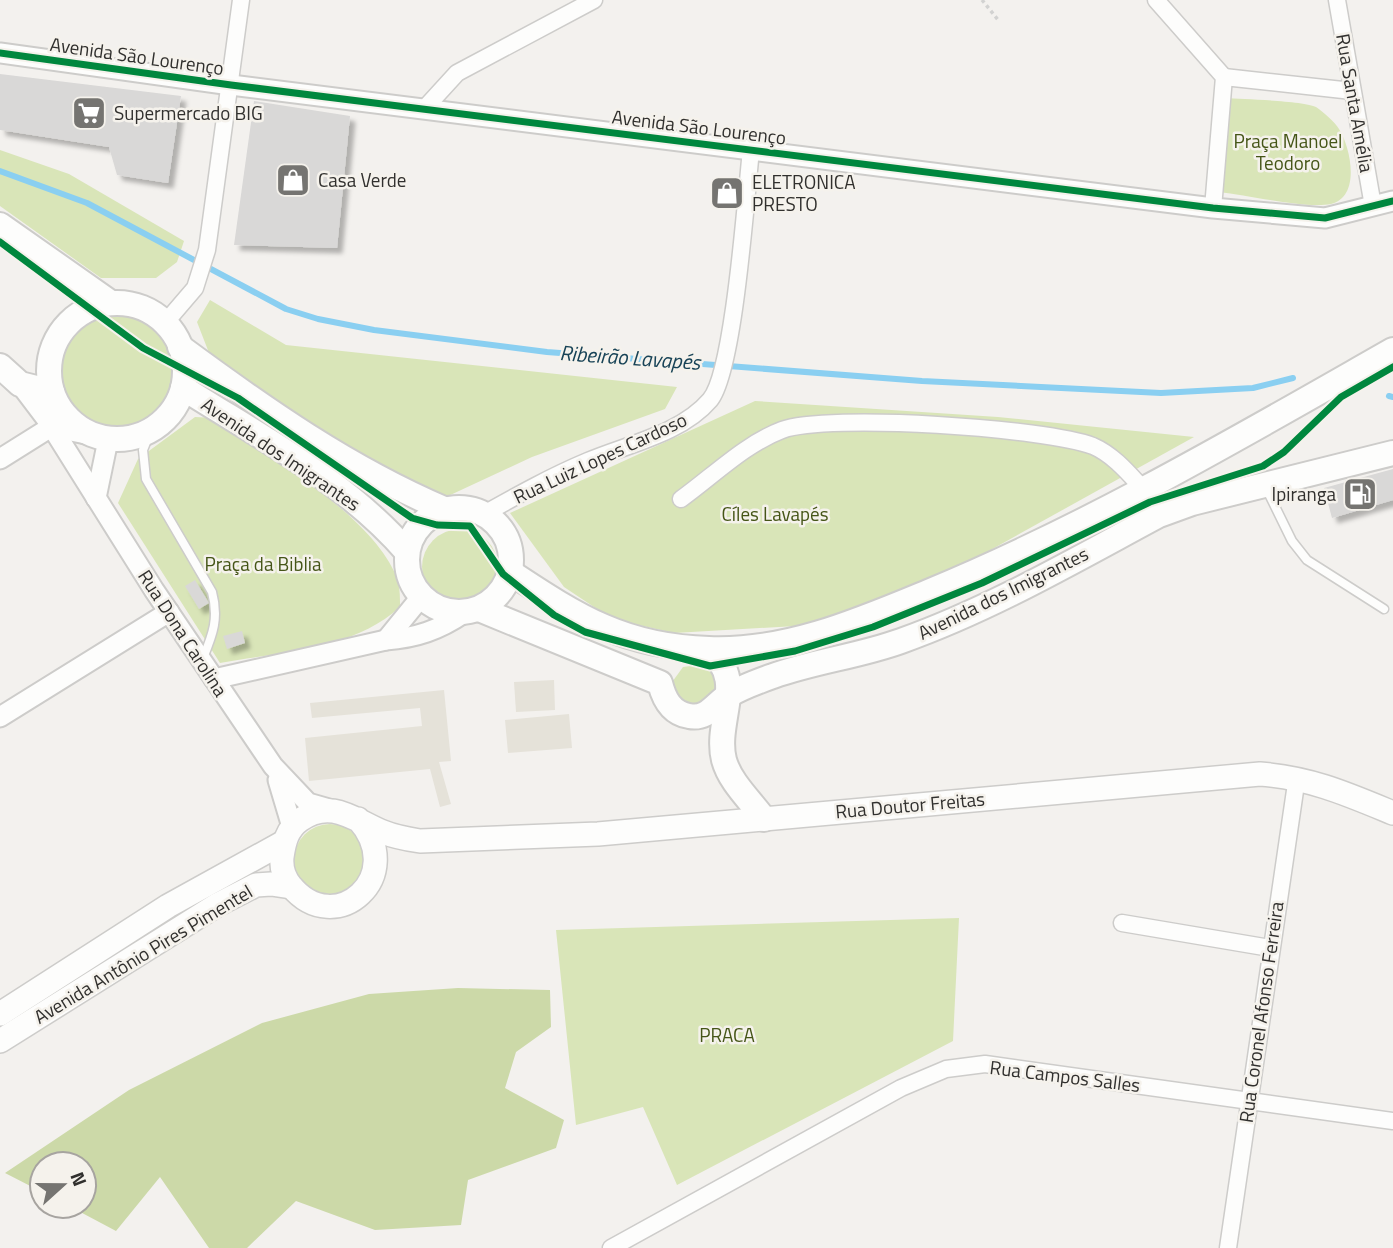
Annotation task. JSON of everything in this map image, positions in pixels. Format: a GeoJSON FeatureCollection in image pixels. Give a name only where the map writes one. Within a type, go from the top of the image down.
{"type":"FeatureCollection","features":[{"type":"Feature","properties":{"kind":"main road","name":"Avenida dos Imigrantes"},"geometry":{"type":"LineString","coordinates":[[0,225],[111,303],[140,307],[165,323],[180,347],[185,371],[183,387],[176,406],[163,421],[151,430],[128,439],[100,437]]}},
{"type":"Feature","properties":{"kind":"main road"},"geometry":{"type":"LineString","coordinates":[[51,410],[50,358],[60,334],[78,315],[111,303]]}},
{"type":"Feature","properties":{"kind":"main road","name":"Avenida dos Imigrantes"},"geometry":{"type":"LineString","coordinates":[[180,347],[262,407],[369,473],[444,509],[471,509],[484,514]]}},
{"type":"Feature","properties":{"kind":"main road","name":"Avenida dos Imigrantes"},"geometry":{"type":"LineString","coordinates":[[510,572],[576,616],[609,632],[652,643],[697,649],[817,635],[990,566],[1145,491],[1393,350]]}},
{"type":"Feature","properties":{"kind":"main road"},"geometry":{"type":"LineString","coordinates":[[0,366],[51,410],[100,437]]}},
{"type":"Feature","properties":{"kind":"main road","name":"Avenida dos Imigrantes"},"geometry":{"type":"LineString","coordinates":[[183,387],[337,489],[388,531],[407,552]]}},
{"type":"Feature","properties":{"kind":"main road","name":"Avenida dos Imigrantes"},"geometry":{"type":"LineString","coordinates":[[660,683],[664,699],[675,711],[691,717],[717,707],[727,695],[775,676],[902,641],[966,615],[1159,515],[1192,503],[1393,453]]}},
{"type":"Feature","properties":{"kind":"main road"},"geometry":{"type":"LineString","coordinates":[[444,509],[418,527],[407,552],[412,584],[421,597],[434,607],[471,611],[660,683],[663,667],[673,654],[697,649],[719,657],[726,668],[727,695],[722,744],[725,761],[731,778],[764,819]]}},
{"type":"Feature","properties":{"kind":"main road"},"geometry":{"type":"LineString","coordinates":[[471,611],[493,601],[504,588],[510,572],[511,555],[507,539],[497,524],[484,514]]}},
{"type":"Feature","properties":{"kind":"main road","name":"Rua Doutor Freitas"},"geometry":{"type":"LineString","coordinates":[[358,819],[396,837],[419,841],[598,834],[1260,774],[1297,777],[1329,786],[1393,813]]}},
{"type":"Feature","properties":{"kind":"main road"},"geometry":{"type":"LineString","coordinates":[[329,810],[358,819],[370,832],[376,847],[375,874]]}},
{"type":"Feature","properties":{"kind":"main road","name":"Avenida Antônio Pires Pimentel"},"geometry":{"type":"LineString","coordinates":[[0,1014],[168,906],[288,834],[313,813],[329,810]]}},
{"type":"Feature","properties":{"kind":"main road"},"geometry":{"type":"LineString","coordinates":[[288,834],[281,866],[291,887]]}},
{"type":"Feature","properties":{"kind":"main road","name":"Rua Doutor Freitas"},"geometry":{"type":"LineString","coordinates":[[375,874],[398,848],[419,841]]}},
{"type":"Feature","properties":{"kind":"main road","name":"Avenida Antônio Pires Pimentel"},"geometry":{"type":"LineString","coordinates":[[0,1041],[217,905],[256,885],[291,887],[299,896],[314,904],[336,906],[352,901],[367,888],[375,874]]}},
{"type":"Feature","properties":{"kind":"street"},"geometry":{"type":"LineString","coordinates":[[165,323],[195,288],[207,250],[242,0]]}},
{"type":"Feature","properties":{"kind":"street"},"geometry":{"type":"LineString","coordinates":[[425,108],[457,73],[594,0]]}},
{"type":"Feature","properties":{"kind":"street"},"geometry":{"type":"LineString","coordinates":[[1156,0],[1224,77],[1352,91]]}},
{"type":"Feature","properties":{"kind":"street","name":"Rua Santa Amélia"},"geometry":{"type":"LineString","coordinates":[[1336,0],[1373,206]]}},
{"type":"Feature","properties":{"kind":"street","name":"Avenida São Lourenço"},"geometry":{"type":"LineString","coordinates":[[0,53],[231,85],[1213,208],[1325,218],[1393,201]]}},
{"type":"Feature","properties":{"kind":"street"},"geometry":{"type":"LineString","coordinates":[[1213,208],[1224,77]]}},
{"type":"Feature","properties":{"kind":"street","name":"Rua Luiz Lopes Cardoso"},"geometry":{"type":"LineString","coordinates":[[484,514],[528,489],[588,461],[646,439],[694,415],[711,399],[727,354],[751,150]]}},
{"type":"Feature","properties":{"kind":"street"},"geometry":{"type":"LineString","coordinates":[[0,459],[19,446],[51,410]]}},
{"type":"Feature","properties":{"kind":"street","name":"Rua Dona Carolina"},"geometry":{"type":"LineString","coordinates":[[51,410],[96,498],[273,766],[308,803],[329,810]]}},
{"type":"Feature","properties":{"kind":"street"},"geometry":{"type":"LineString","coordinates":[[681,499],[751,447],[783,430],[831,423],[919,425],[1060,436],[1095,447],[1122,466],[1145,491]]}},
{"type":"Feature","properties":{"kind":"street"},"geometry":{"type":"LineString","coordinates":[[96,498],[100,437]]}},
{"type":"Feature","properties":{"kind":"street"},"geometry":{"type":"LineString","coordinates":[[386,640],[421,597]]}},
{"type":"Feature","properties":{"kind":"street"},"geometry":{"type":"LineString","coordinates":[[214,679],[433,632],[471,611]]}},
{"type":"Feature","properties":{"kind":"street"},"geometry":{"type":"LineString","coordinates":[[0,717],[169,612]]}},
{"type":"Feature","properties":{"kind":"street","name":"Rua Dona Carolina"},"geometry":{"type":"LineString","coordinates":[[273,766],[288,807],[288,834]]}},
{"type":"Feature","properties":{"kind":"street","name":"Rua Coronel Afonso Ferreira"},"geometry":{"type":"LineString","coordinates":[[1227,1248],[1297,777]]}},
{"type":"Feature","properties":{"kind":"street"},"geometry":{"type":"LineString","coordinates":[[1122,923],[1270,948]]}},
{"type":"Feature","properties":{"kind":"street","name":"Rua Campos Salles"},"geometry":{"type":"LineString","coordinates":[[611,1248],[901,1088],[946,1069],[985,1065],[1393,1121]]}},
{"type":"Feature","properties":{"kind":"lane"},"geometry":{"type":"LineString","coordinates":[[151,430],[143,450],[145,479],[212,592],[216,608],[216,627],[202,661]]}},
{"type":"Feature","properties":{"kind":"lane"},"geometry":{"type":"LineString","coordinates":[[1264,486],[1293,541],[1307,560],[1384,610]]}},
{"type":"Feature","properties":{"kind":"path"},"geometry":{"type":"LineString","coordinates":[[982,0],[999,21]]}},
{"type":"Feature","properties":{"kind":"shaded area"},"geometry":{"type":"Polygon","coordinates":[[[554,680],[555,710],[516,712],[514,682],[554,680]]]}},
{"type":"Feature","properties":{"kind":"shaded area"},"geometry":{"type":"Polygon","coordinates":[[[444,690],[451,761],[439,762],[451,804],[440,807],[430,769],[309,781],[305,738],[422,726],[420,708],[312,718],[310,703],[444,690]]]}},
{"type":"Feature","properties":{"kind":"shaded area"},"geometry":{"type":"Polygon","coordinates":[[[569,714],[572,748],[508,753],[505,720],[569,714]]]}},
{"type":"Feature","properties":{"kind":"green space","name":"Praça Manoel Teodoro"},"geometry":{"type":"Polygon","coordinates":[[[1226,98],[1310,105],[1329,117],[1343,137],[1350,159],[1347,192],[1340,200],[1331,204],[1307,205],[1219,192],[1226,98]]]}},
{"type":"Feature","properties":{"kind":"green space"},"geometry":{"type":"Polygon","coordinates":[[[0,150],[69,174],[184,241],[177,262],[156,278],[101,278],[0,206],[0,150]]]}},
{"type":"Feature","properties":{"kind":"green space"},"geometry":{"type":"Polygon","coordinates":[[[210,300],[286,345],[677,387],[665,409],[532,457],[446,497],[377,477],[211,358],[197,322],[210,300]]]}},
{"type":"Feature","properties":{"kind":"green space"},"geometry":{"type":"Polygon","coordinates":[[[117,314],[139,318],[157,331],[170,349],[174,371],[170,393],[157,411],[139,424],[117,428],[95,424],[77,411],[64,393],[60,371],[64,349],[77,331],[95,318],[117,314]]]}},
{"type":"Feature","properties":{"kind":"green space","name":"Cíles Lavapés"},"geometry":{"type":"Polygon","coordinates":[[[755,401],[998,417],[1194,437],[922,588],[796,626],[674,633],[612,619],[564,587],[510,513],[755,401]]]}},
{"type":"Feature","properties":{"kind":"green space","name":"Praça da Biblia"},"geometry":{"type":"Polygon","coordinates":[[[195,417],[216,418],[291,470],[345,512],[368,534],[386,558],[398,581],[400,607],[381,621],[338,641],[291,652],[220,663],[118,503],[138,459],[195,417]]]}},
{"type":"Feature","properties":{"kind":"green space"},"geometry":{"type":"Polygon","coordinates":[[[460,529],[475,532],[487,540],[495,552],[498,567],[495,582],[487,594],[475,602],[460,605],[445,602],[433,594],[425,582],[422,567],[425,552],[433,540],[445,532],[460,529]]]}},
{"type":"Feature","properties":{"kind":"green space"},"geometry":{"type":"Polygon","coordinates":[[[698,665],[713,676],[717,695],[685,711],[670,685],[683,667],[698,665]]]}},
{"type":"Feature","properties":{"kind":"green space"},"geometry":{"type":"Polygon","coordinates":[[[330,824],[350,830],[360,840],[366,860],[360,880],[350,890],[330,896],[310,890],[300,880],[294,860],[300,840],[310,830],[330,824]]]}},
{"type":"Feature","properties":{"kind":"green space","name":"PRACA"},"geometry":{"type":"Polygon","coordinates":[[[959,918],[953,1041],[677,1185],[643,1107],[576,1125],[556,930],[959,918]]]}},
{"type":"Feature","properties":{"kind":"green space"},"geometry":{"type":"Polygon","coordinates":[[[458,988],[550,990],[551,1027],[516,1052],[505,1088],[564,1120],[556,1148],[468,1180],[461,1225],[375,1230],[296,1201],[247,1248],[209,1248],[160,1177],[116,1231],[95,1220],[98,1220],[98,1150],[39,1150],[129,1090],[262,1023],[369,994],[458,988]]]}},
{"type":"Feature","properties":{"kind":"green space"},"geometry":{"type":"Polygon","coordinates":[[[28,1158],[28,1185],[5,1173],[28,1158]]]}},
{"type":"Feature","properties":{"kind":"building","name":"Supermercado BIG"},"geometry":{"type":"Polygon","coordinates":[[[0,74],[181,96],[168,183],[117,175],[109,147],[0,130],[0,74]]]}},
{"type":"Feature","properties":{"kind":"building","name":"Casa Verde"},"geometry":{"type":"Polygon","coordinates":[[[254,101],[350,116],[337,248],[234,245],[254,101]]]}},
{"type":"Feature","properties":{"kind":"building","name":"Ipiranga"},"geometry":{"type":"Polygon","coordinates":[[[1393,469],[1393,500],[1332,518],[1324,488],[1393,469]]]}},
{"type":"Feature","properties":{"kind":"building"},"geometry":{"type":"Polygon","coordinates":[[[195,580],[209,603],[199,609],[185,586],[195,580]]]}},
{"type":"Feature","properties":{"kind":"building"},"geometry":{"type":"Polygon","coordinates":[[[242,631],[245,643],[227,649],[223,636],[242,631]]]}},
{"type":"Feature","properties":{"kind":"waterway","name":"Ribeirão Lavapés"},"geometry":{"type":"LineString","coordinates":[[0,171],[87,203],[286,309],[318,319],[374,330],[547,352],[922,381],[1161,393],[1253,388],[1293,378]]}},
{"type":"Feature","properties":{"kind":"waterway","name":"Ribeirão Lavapés"},"geometry":{"type":"LineString","coordinates":[[1389,396],[1393,397]]}},
{"type":"Feature","properties":{"kind":"cycle path"},"geometry":{"type":"LineString","coordinates":[[0,53],[231,85],[1213,208],[1325,218],[1393,201]]}},
{"type":"Feature","properties":{"kind":"cycle path"},"geometry":{"type":"LineString","coordinates":[[0,242],[143,348],[238,398],[412,518],[437,525],[470,526],[503,574],[554,615],[585,632],[710,666],[795,651],[873,627],[982,583],[1150,502],[1263,466],[1284,452],[1341,397],[1393,367]]}},
{"type":"Feature","properties":{"kind":"place","name":"Supermercado BIG"},"geometry":{"type":"Point","coordinates":[89,113]}},
{"type":"Feature","properties":{"kind":"place","name":"Casa Verde"},"geometry":{"type":"Point","coordinates":[293,180]}},
{"type":"Feature","properties":{"kind":"place","name":"ELETRONICA PRESTO"},"geometry":{"type":"Point","coordinates":[727,193]}},
{"type":"Feature","properties":{"kind":"place","name":"Ipiranga"},"geometry":{"type":"Point","coordinates":[1360,494]}}]}
